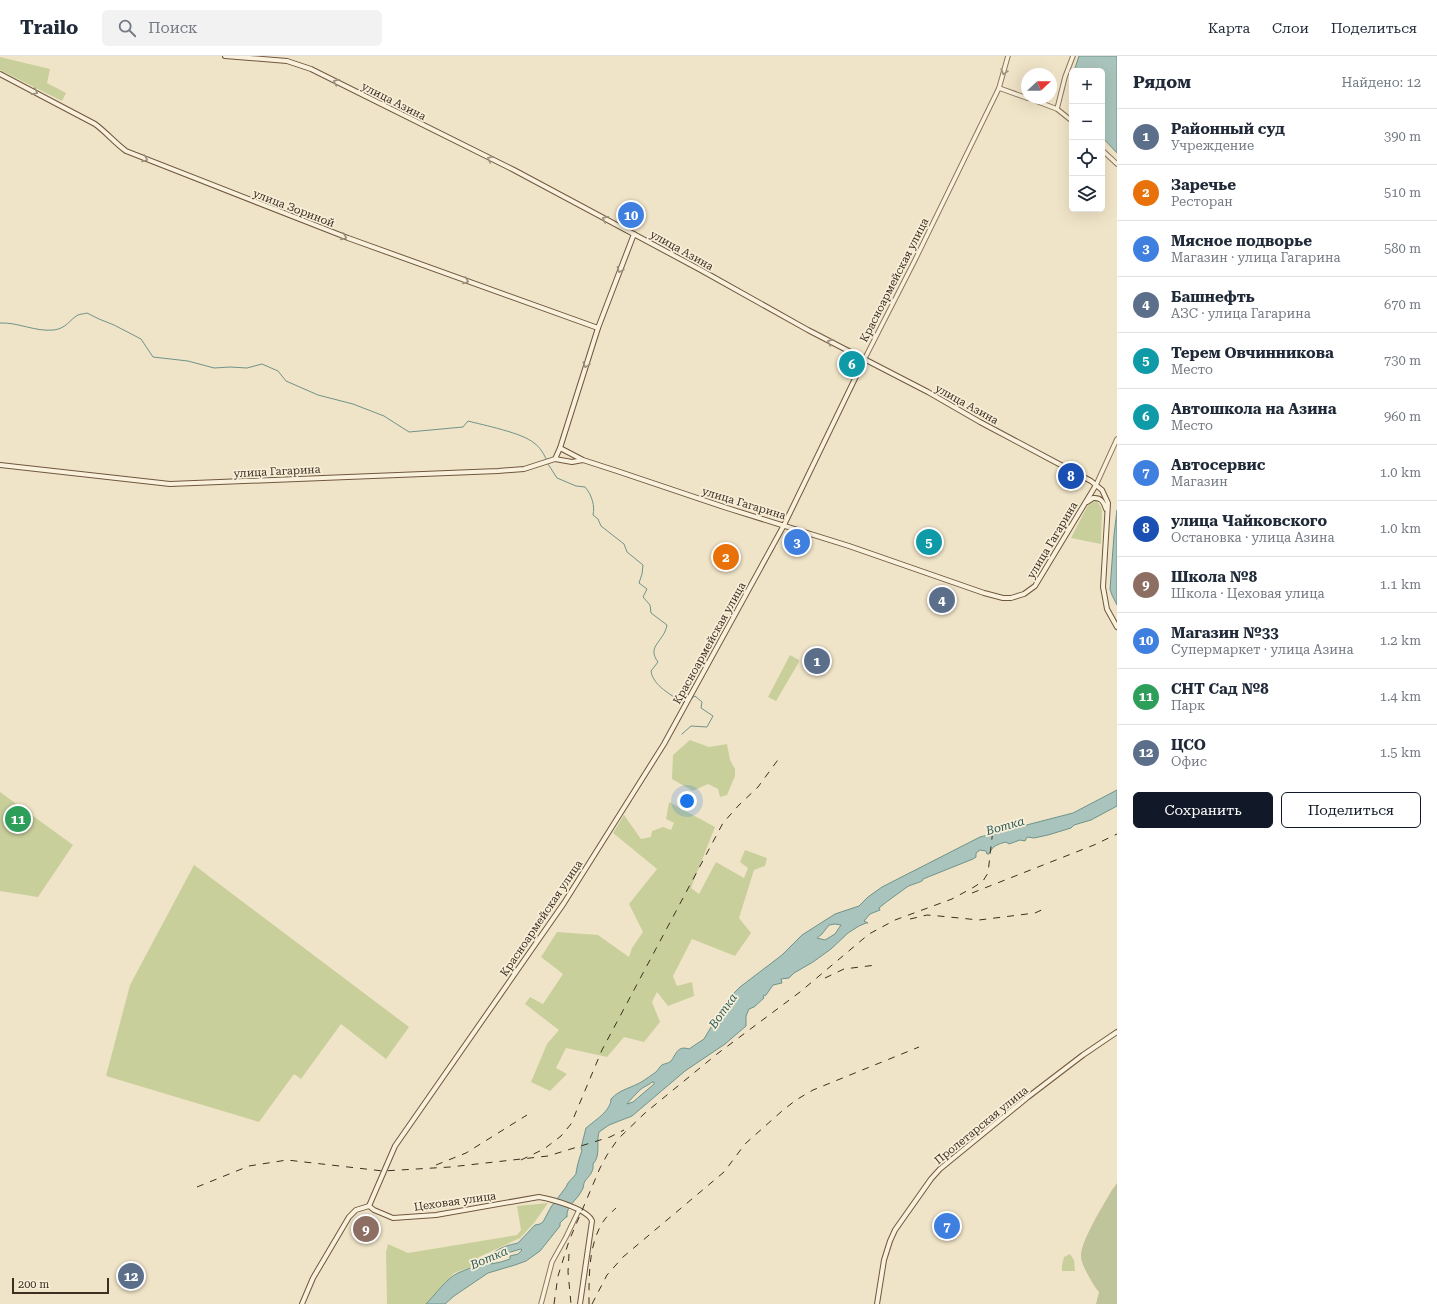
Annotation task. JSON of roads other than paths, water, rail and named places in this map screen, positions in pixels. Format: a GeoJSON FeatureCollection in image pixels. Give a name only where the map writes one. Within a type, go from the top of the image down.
{"type":"FeatureCollection","features":[{"type":"Feature","properties":{"kind":"main road","name":"улица Азина"},"geometry":{"type":"LineString","coordinates":[[225,56],[287,61],[311,69],[514,170],[808,330],[928,392],[1096,485]]}},
{"type":"Feature","properties":{"kind":"main road","name":"улица Зориной"},"geometry":{"type":"LineString","coordinates":[[0,74],[95,124],[126,151],[348,238],[598,328]]}},
{"type":"Feature","properties":{"kind":"main road"},"geometry":{"type":"LineString","coordinates":[[583,460],[572,462],[555,459],[560,448],[598,328],[634,234]]}},
{"type":"Feature","properties":{"kind":"main road","name":"Красноармейская улица"},"geometry":{"type":"LineString","coordinates":[[369,1206],[395,1146],[564,903],[648,771],[696,687],[784,525],[864,360]]}},
{"type":"Feature","properties":{"kind":"main road"},"geometry":{"type":"LineString","coordinates":[[560,448],[583,460]]}},
{"type":"Feature","properties":{"kind":"main road","name":"улица Гагарина"},"geometry":{"type":"LineString","coordinates":[[0,465],[170,484],[498,471],[524,469],[555,459]]}},
{"type":"Feature","properties":{"kind":"main road","name":"улица Гагарина"},"geometry":{"type":"LineString","coordinates":[[583,460],[727,508],[849,546],[966,587],[995,596],[1011,598],[1024,594],[1035,586],[1096,485]]}},
{"type":"Feature","properties":{"kind":"main road"},"geometry":{"type":"LineString","coordinates":[[1096,485],[1105,494],[1108,503],[1104,548],[1104,596],[1107,610],[1117,628]]}},
{"type":"Feature","properties":{"kind":"main road"},"geometry":{"type":"LineString","coordinates":[[1085,503],[1093,498],[1100,498],[1108,512]]}},
{"type":"Feature","properties":{"kind":"main road","name":"Пролетарская улица"},"geometry":{"type":"LineString","coordinates":[[877,1304],[884,1260],[890,1241],[895,1230],[931,1179],[940,1169],[1028,1097],[1083,1055],[1117,1032]]}},
{"type":"Feature","properties":{"kind":"main road","name":"Цеховая улица"},"geometry":{"type":"LineString","coordinates":[[369,1206],[374,1210],[393,1218],[436,1215],[539,1197],[577,1209]]}},
{"type":"Feature","properties":{"kind":"main road"},"geometry":{"type":"LineString","coordinates":[[302,1304],[313,1278],[349,1217],[356,1210],[369,1206]]}},
{"type":"Feature","properties":{"kind":"main road"},"geometry":{"type":"LineString","coordinates":[[577,1209],[589,1216],[592,1220],[580,1304]]}},
{"type":"Feature","properties":{"kind":"street","name":"Красноармейская улица"},"geometry":{"type":"LineString","coordinates":[[864,360],[915,260],[999,88],[1008,56]]}},
{"type":"Feature","properties":{"kind":"street"},"geometry":{"type":"LineString","coordinates":[[1056,109],[1065,77],[1073,56]]}},
{"type":"Feature","properties":{"kind":"street"},"geometry":{"type":"LineString","coordinates":[[999,88],[1021,96]]}},
{"type":"Feature","properties":{"kind":"street"},"geometry":{"type":"LineString","coordinates":[[1043,104],[1056,109],[1069,119]]}},
{"type":"Feature","properties":{"kind":"street"},"geometry":{"type":"LineString","coordinates":[[1105,153],[1117,164]]}},
{"type":"Feature","properties":{"kind":"street"},"geometry":{"type":"LineString","coordinates":[[1096,485],[1117,439]]}},
{"type":"Feature","properties":{"kind":"street"},"geometry":{"type":"LineString","coordinates":[[541,1304],[552,1262],[568,1232],[577,1209]]}},
{"type":"Feature","properties":{"kind":"water"},"geometry":{"type":"Polygon","coordinates":[[[1079,56],[1117,56],[1117,153],[1105,140],[1105,68],[1075,68],[1079,56]]]}},
{"type":"Feature","properties":{"kind":"water"},"geometry":{"type":"Polygon","coordinates":[[[1117,510],[1117,605],[1110,589],[1117,510]]]}},
{"type":"Feature","properties":{"kind":"water","name":"Вотка"},"geometry":{"type":"Polygon","coordinates":[[[1117,790],[1117,806],[1091,820],[1048,835],[1034,838],[1027,837],[1025,841],[1020,840],[1009,844],[1006,842],[1000,844],[994,847],[989,854],[987,854],[986,851],[980,850],[976,853],[976,857],[973,859],[907,887],[882,905],[879,908],[880,910],[870,914],[864,921],[868,923],[859,926],[848,933],[831,949],[794,973],[789,978],[781,979],[782,983],[773,985],[766,995],[763,996],[764,998],[754,1007],[749,1009],[746,1016],[746,1026],[725,1044],[685,1071],[632,1116],[609,1125],[599,1132],[598,1153],[593,1164],[592,1172],[585,1181],[580,1194],[568,1209],[567,1217],[560,1223],[560,1226],[540,1251],[526,1261],[488,1273],[454,1296],[445,1304],[426,1304],[454,1275],[470,1268],[477,1267],[501,1248],[518,1243],[535,1225],[543,1222],[551,1207],[576,1174],[586,1128],[605,1112],[611,1099],[618,1093],[643,1081],[656,1072],[663,1064],[670,1062],[679,1049],[689,1049],[704,1039],[727,1000],[740,987],[782,955],[802,935],[835,914],[859,906],[868,897],[882,887],[980,837],[1073,813],[1117,790]],[[829,925],[817,938],[825,940],[835,934],[841,925],[829,925]],[[654,1082],[641,1089],[627,1104],[633,1102],[654,1084],[654,1082]],[[521,1249],[504,1254],[507,1255],[496,1258],[491,1264],[510,1259],[510,1256],[518,1254],[522,1250],[521,1249]]]}},
{"type":"Feature","properties":{"kind":"waterway"},"geometry":{"type":"LineString","coordinates":[[0,323],[13,324],[40,330],[54,330],[65,326],[78,315],[87,313],[141,339],[153,357],[188,361],[214,368],[247,368],[262,364],[278,371],[286,381],[318,395],[353,404],[384,416],[409,432],[463,427],[468,421],[529,439],[540,449],[547,461]]}},
{"type":"Feature","properties":{"kind":"waterway"},"geometry":{"type":"LineString","coordinates":[[548,464],[557,478],[576,486],[585,487],[592,501],[594,508],[593,515],[598,519],[601,526],[624,544],[627,552],[643,565],[639,583],[647,589],[643,597],[650,605],[651,613],[667,625],[663,636],[655,648],[655,657],[658,662],[651,671],[652,676],[664,690],[683,703],[685,702]]}},
{"type":"Feature","properties":{"kind":"waterway"},"geometry":{"type":"LineString","coordinates":[[682,734],[691,726],[707,727],[713,716],[701,708],[702,702],[695,696],[692,698]]}},
{"type":"Feature","properties":{"kind":"railway"},"geometry":{"type":"LineString","coordinates":[[521,1160],[544,1149],[561,1136],[571,1124],[602,1050],[723,823],[758,787],[780,757]]}},
{"type":"Feature","properties":{"kind":"railway"},"geometry":{"type":"LineString","coordinates":[[554,1304],[558,1276],[569,1241],[600,1168],[618,1139],[645,1113],[717,1054],[800,992],[869,934],[895,920],[952,899],[983,881],[988,873],[993,829]]}},
{"type":"Feature","properties":{"kind":"railway"},"geometry":{"type":"LineString","coordinates":[[972,893],[1094,845],[1117,834]]}},
{"type":"Feature","properties":{"kind":"railway"},"geometry":{"type":"LineString","coordinates":[[910,919],[927,915],[979,920],[1035,913],[1046,908]]}},
{"type":"Feature","properties":{"kind":"railway"},"geometry":{"type":"LineString","coordinates":[[825,978],[844,969],[876,965]]}},
{"type":"Feature","properties":{"kind":"railway"},"geometry":{"type":"LineString","coordinates":[[592,1304],[607,1275],[623,1257],[724,1172],[745,1144],[782,1111],[796,1100],[813,1090],[919,1047]]}},
{"type":"Feature","properties":{"kind":"railway"},"geometry":{"type":"LineString","coordinates":[[436,1165],[466,1153],[527,1115]]}},
{"type":"Feature","properties":{"kind":"railway"},"geometry":{"type":"LineString","coordinates":[[197,1187],[249,1166],[287,1160],[383,1171],[450,1167],[548,1156],[610,1137],[624,1130]]}},
{"type":"Feature","properties":{"kind":"railway"},"geometry":{"type":"LineString","coordinates":[[589,1304],[591,1260],[595,1238],[605,1219],[616,1208]]}},
{"type":"Feature","properties":{"kind":"railway"},"geometry":{"type":"LineString","coordinates":[[569,1254],[568,1272],[571,1304]]}},
{"type":"Feature","properties":{"kind":"place","name":"Магазин №33"},"geometry":{"type":"Point","coordinates":[631,215]}},
{"type":"Feature","properties":{"kind":"place","name":"Автошкола на Азина"},"geometry":{"type":"Point","coordinates":[852,364]}},
{"type":"Feature","properties":{"kind":"place","name":"улица Чайковского"},"geometry":{"type":"Point","coordinates":[1071,476]}},
{"type":"Feature","properties":{"kind":"place","name":"Мясное подворье"},"geometry":{"type":"Point","coordinates":[797,542]}},
{"type":"Feature","properties":{"kind":"place","name":"Терем Овчинникова"},"geometry":{"type":"Point","coordinates":[929,542]}},
{"type":"Feature","properties":{"kind":"place","name":"Заречье"},"geometry":{"type":"Point","coordinates":[726,557]}},
{"type":"Feature","properties":{"kind":"place","name":"Башнефть"},"geometry":{"type":"Point","coordinates":[942,600]}},
{"type":"Feature","properties":{"kind":"place","name":"Районный суд"},"geometry":{"type":"Point","coordinates":[817,661]}},
{"type":"Feature","properties":{"kind":"place","name":"СНТ Сад №8"},"geometry":{"type":"Point","coordinates":[18,819]}},
{"type":"Feature","properties":{"kind":"place","name":"Автосервис"},"geometry":{"type":"Point","coordinates":[947,1226]}},
{"type":"Feature","properties":{"kind":"place","name":"Школа №8"},"geometry":{"type":"Point","coordinates":[366,1229]}},
{"type":"Feature","properties":{"kind":"place","name":"ЦСО"},"geometry":{"type":"Point","coordinates":[131,1276]}}]}
